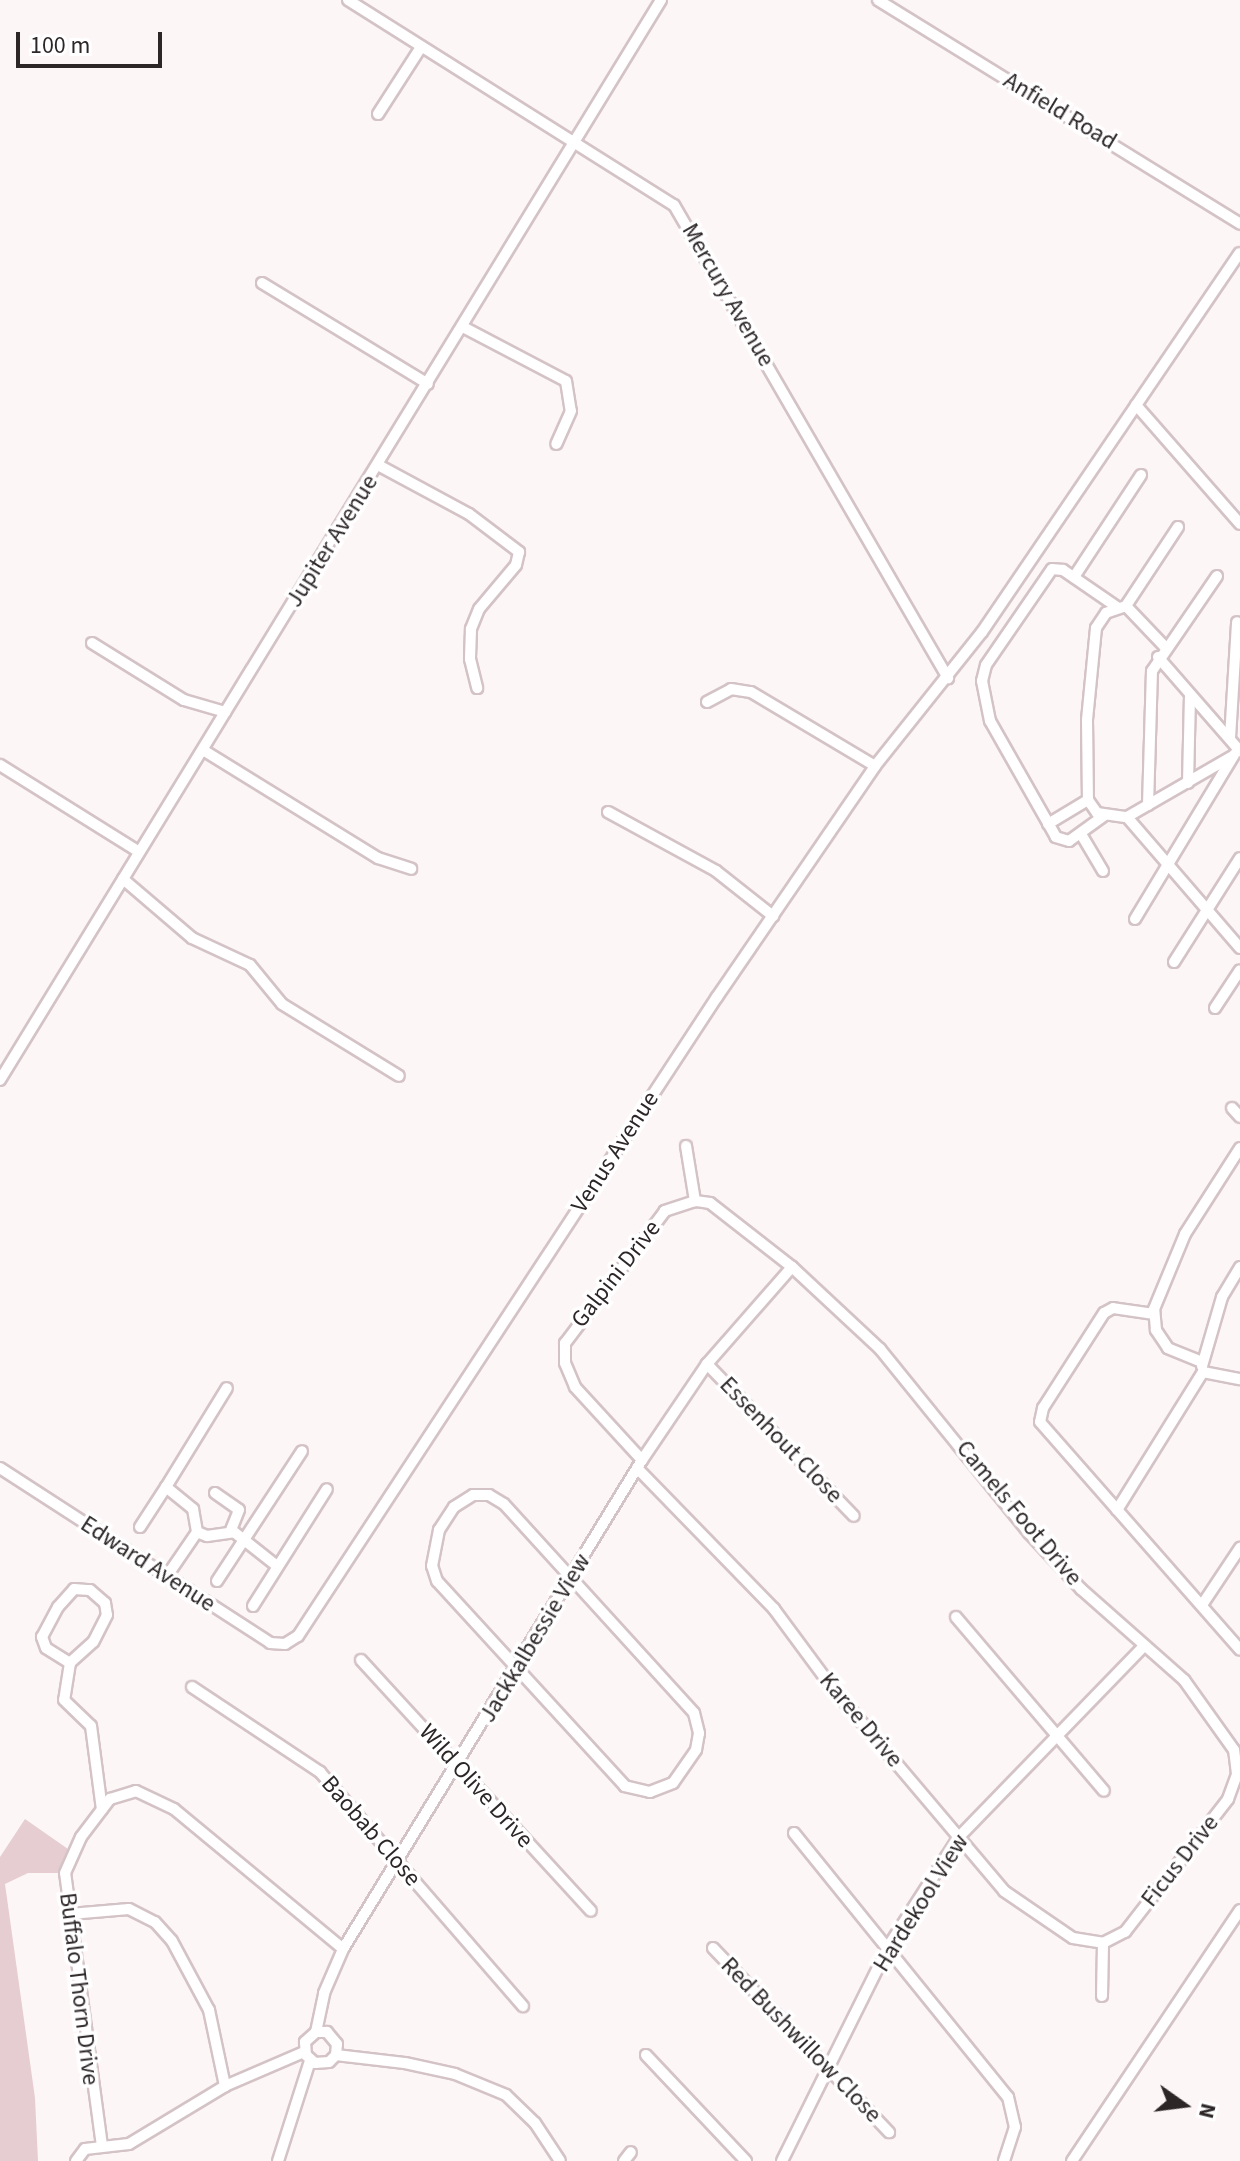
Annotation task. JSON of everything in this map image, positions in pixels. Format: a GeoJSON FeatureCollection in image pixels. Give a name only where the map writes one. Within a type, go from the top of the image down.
{"type":"FeatureCollection","features":[{"type":"Feature","properties":{"kind":"street","name":"Mercury Avenue"},"geometry":{"type":"LineString","coordinates":[[348,0],[663,195],[690,226],[948,678]]}},
{"type":"Feature","properties":{"kind":"street","name":"Jupiter Avenue"},"geometry":{"type":"LineString","coordinates":[[2,1073],[428,384],[661,0]]}},
{"type":"Feature","properties":{"kind":"street","name":"Anfield Road"},"geometry":{"type":"LineString","coordinates":[[878,0],[1240,224]]}},
{"type":"Feature","properties":{"kind":"street"},"geometry":{"type":"LineString","coordinates":[[378,114],[421,47]]}},
{"type":"Feature","properties":{"kind":"street","name":"Venus Avenue"},"geometry":{"type":"LineString","coordinates":[[298,1636],[875,766],[948,678],[1240,253]]}},
{"type":"Feature","properties":{"kind":"street"},"geometry":{"type":"LineString","coordinates":[[262,283],[428,384]]}},
{"type":"Feature","properties":{"kind":"street"},"geometry":{"type":"LineString","coordinates":[[463,327],[566,381],[571,411],[556,444]]}},
{"type":"Feature","properties":{"kind":"street"},"geometry":{"type":"LineString","coordinates":[[1136,405],[1240,524]]}},
{"type":"Feature","properties":{"kind":"street"},"geometry":{"type":"LineString","coordinates":[[378,465],[469,514],[519,552],[516,565],[479,609],[471,629],[477,688]]}},
{"type":"Feature","properties":{"kind":"street"},"geometry":{"type":"LineString","coordinates":[[1074,577],[1141,475]]}},
{"type":"Feature","properties":{"kind":"street"},"geometry":{"type":"LineString","coordinates":[[1178,527],[1121,606],[1098,622],[1093,636],[1088,800],[1092,810],[1127,817],[1238,753]]}},
{"type":"Feature","properties":{"kind":"street"},"geometry":{"type":"LineString","coordinates":[[1105,815],[1081,834],[1063,841],[1048,824],[990,721],[982,681],[986,665],[1049,571],[1059,568],[1121,606],[1162,652],[1190,697],[1230,738],[1238,753]]}},
{"type":"Feature","properties":{"kind":"street"},"geometry":{"type":"LineString","coordinates":[[1148,805],[1148,693],[1162,652],[1217,576]]}},
{"type":"Feature","properties":{"kind":"street"},"geometry":{"type":"LineString","coordinates":[[1230,738],[1237,622]]}},
{"type":"Feature","properties":{"kind":"street"},"geometry":{"type":"LineString","coordinates":[[92,643],[184,700],[225,712]]}},
{"type":"Feature","properties":{"kind":"street"},"geometry":{"type":"LineString","coordinates":[[707,702],[731,689],[751,692],[875,766]]}},
{"type":"Feature","properties":{"kind":"street"},"geometry":{"type":"LineString","coordinates":[[1188,783],[1190,697]]}},
{"type":"Feature","properties":{"kind":"street"},"geometry":{"type":"LineString","coordinates":[[203,750],[378,858],[411,869]]}},
{"type":"Feature","properties":{"kind":"street"},"geometry":{"type":"LineString","coordinates":[[1135,919],[1238,753]]}},
{"type":"Feature","properties":{"kind":"street"},"geometry":{"type":"LineString","coordinates":[[0,765],[139,852]]}},
{"type":"Feature","properties":{"kind":"street"},"geometry":{"type":"LineString","coordinates":[[1048,824],[1088,800]]}},
{"type":"Feature","properties":{"kind":"street"},"geometry":{"type":"LineString","coordinates":[[608,812],[716,871],[773,916]]}},
{"type":"Feature","properties":{"kind":"street"},"geometry":{"type":"LineString","coordinates":[[1127,817],[1240,948]]}},
{"type":"Feature","properties":{"kind":"street"},"geometry":{"type":"LineString","coordinates":[[1081,834],[1103,871]]}},
{"type":"Feature","properties":{"kind":"street"},"geometry":{"type":"LineString","coordinates":[[1174,962],[1240,858]]}},
{"type":"Feature","properties":{"kind":"street"},"geometry":{"type":"LineString","coordinates":[[123,879],[192,938],[250,965],[282,1004],[399,1076]]}},
{"type":"Feature","properties":{"kind":"street"},"geometry":{"type":"LineString","coordinates":[[1215,1008],[1240,970]]}},
{"type":"Feature","properties":{"kind":"street"},"geometry":{"type":"LineString","coordinates":[[686,1146],[695,1201],[728,1213],[792,1267]]}},
{"type":"Feature","properties":{"kind":"street"},"geometry":{"type":"LineString","coordinates":[[1240,1148],[1185,1234],[1154,1314],[1168,1348],[1202,1367],[1240,1379]]}},
{"type":"Feature","properties":{"kind":"street","name":"Galpini Drive"},"geometry":{"type":"LineString","coordinates":[[639,1464],[575,1387],[565,1363],[565,1343],[661,1215],[695,1201]]}},
{"type":"Feature","properties":{"kind":"street","name":"Jackkalbessie View"},"geometry":{"type":"LineString","coordinates":[[316,2032],[324,1993],[343,1949],[399,1862],[639,1464],[707,1364],[792,1267]]}},
{"type":"Feature","properties":{"kind":"street","name":"Camels Foot Drive"},"geometry":{"type":"LineString","coordinates":[[792,1267],[880,1349],[1029,1533],[1143,1647],[1192,1689],[1224,1733],[1236,1764]]}},
{"type":"Feature","properties":{"kind":"street"},"geometry":{"type":"LineString","coordinates":[[1117,1510],[1202,1367],[1222,1297],[1240,1267]]}},
{"type":"Feature","properties":{"kind":"street"},"geometry":{"type":"LineString","coordinates":[[1154,1314],[1113,1308],[1104,1313],[1040,1414],[1044,1428],[1240,1650]]}},
{"type":"Feature","properties":{"kind":"street","name":"Essenhout Close"},"geometry":{"type":"LineString","coordinates":[[707,1364],[854,1516]]}},
{"type":"Feature","properties":{"kind":"street"},"geometry":{"type":"LineString","coordinates":[[140,1527],[227,1388]]}},
{"type":"Feature","properties":{"kind":"street"},"geometry":{"type":"LineString","coordinates":[[217,1581],[302,1451]]}},
{"type":"Feature","properties":{"kind":"street","name":"Karee Drive"},"geometry":{"type":"LineString","coordinates":[[639,1464],[774,1609],[831,1686],[1017,1902],[1073,1938],[1103,1943]]}},
{"type":"Feature","properties":{"kind":"street","name":"Edward Avenue"},"geometry":{"type":"LineString","coordinates":[[0,1468],[270,1643],[285,1644],[298,1636]]}},
{"type":"Feature","properties":{"kind":"street"},"geometry":{"type":"LineString","coordinates":[[166,1487],[193,1509],[197,1532],[167,1576]]}},
{"type":"Feature","properties":{"kind":"street"},"geometry":{"type":"LineString","coordinates":[[253,1606],[327,1489]]}},
{"type":"Feature","properties":{"kind":"street"},"geometry":{"type":"LineString","coordinates":[[215,1493],[239,1510],[230,1532]]}},
{"type":"Feature","properties":{"kind":"street"},"geometry":{"type":"LineString","coordinates":[[481,1494],[496,1499],[570,1580],[694,1713],[699,1741],[689,1765],[658,1790],[625,1786],[437,1581],[433,1553],[443,1521],[466,1497],[481,1494]]}},
{"type":"Feature","properties":{"kind":"street"},"geometry":{"type":"LineString","coordinates":[[197,1532],[207,1536],[230,1532],[277,1566]]}},
{"type":"Feature","properties":{"kind":"street"},"geometry":{"type":"LineString","coordinates":[[1202,1605],[1240,1548]]}},
{"type":"Feature","properties":{"kind":"street"},"geometry":{"type":"LineString","coordinates":[[90,1590],[105,1603],[106,1621],[79,1658],[70,1663],[44,1645],[44,1629],[70,1592],[90,1590]]}},
{"type":"Feature","properties":{"kind":"street"},"geometry":{"type":"LineString","coordinates":[[956,1617],[1104,1791]]}},
{"type":"Feature","properties":{"kind":"street","name":"Hardekool View"},"geometry":{"type":"LineString","coordinates":[[782,2161],[888,1947],[959,1837],[1143,1647]]}},
{"type":"Feature","properties":{"kind":"street","name":"Wild Olive Drive"},"geometry":{"type":"LineString","coordinates":[[361,1660],[591,1911]]}},
{"type":"Feature","properties":{"kind":"street"},"geometry":{"type":"LineString","coordinates":[[70,1663],[64,1700],[91,1726],[102,1809]]}},
{"type":"Feature","properties":{"kind":"street","name":"Baobab Close"},"geometry":{"type":"LineString","coordinates":[[192,1687],[310,1762],[523,2006]]}},
{"type":"Feature","properties":{"kind":"street","name":"Ficus Drive"},"geometry":{"type":"LineString","coordinates":[[1103,1943],[1125,1932],[1228,1799],[1236,1764]]}},
{"type":"Feature","properties":{"kind":"street","name":"Buffalo Thorn Drive"},"geometry":{"type":"LineString","coordinates":[[102,2146],[70,1914],[67,1862],[102,1809],[122,1793],[136,1791],[161,1801],[343,1949]]}},
{"type":"Feature","properties":{"kind":"street"},"geometry":{"type":"LineString","coordinates":[[794,1833],[1008,2097],[1015,2127],[1004,2161]]}},
{"type":"Feature","properties":{"kind":"street"},"geometry":{"type":"LineString","coordinates":[[70,1914],[129,1909],[164,1931],[194,1975],[209,2010],[225,2086]]}},
{"type":"Feature","properties":{"kind":"street"},"geometry":{"type":"LineString","coordinates":[[1072,2161],[1240,1910]]}},
{"type":"Feature","properties":{"kind":"street"},"geometry":{"type":"LineString","coordinates":[[1102,1996],[1103,1943]]}},
{"type":"Feature","properties":{"kind":"street","name":"Red Bushwillow Close"},"geometry":{"type":"LineString","coordinates":[[713,1948],[828,2064],[889,2132]]}},
{"type":"Feature","properties":{"kind":"street"},"geometry":{"type":"LineString","coordinates":[[278,2161],[307,2056],[308,2037],[316,2032],[335,2039],[336,2055]]}},
{"type":"Feature","properties":{"kind":"street"},"geometry":{"type":"LineString","coordinates":[[76,2161],[80,2151],[129,2144],[225,2086],[307,2056],[324,2064],[336,2055],[433,2067],[506,2095],[535,2123],[560,2161]]}},
{"type":"Feature","properties":{"kind":"street"},"geometry":{"type":"LineString","coordinates":[[646,2055],[746,2161]]}},
{"type":"Feature","properties":{"kind":"shaded area"},"geometry":{"type":"Polygon","coordinates":[[[25,1819],[68,1849],[59,1873],[28,1873],[5,1884],[35,2098],[38,2161],[0,2161],[0,1857],[25,1819]]]}}]}
